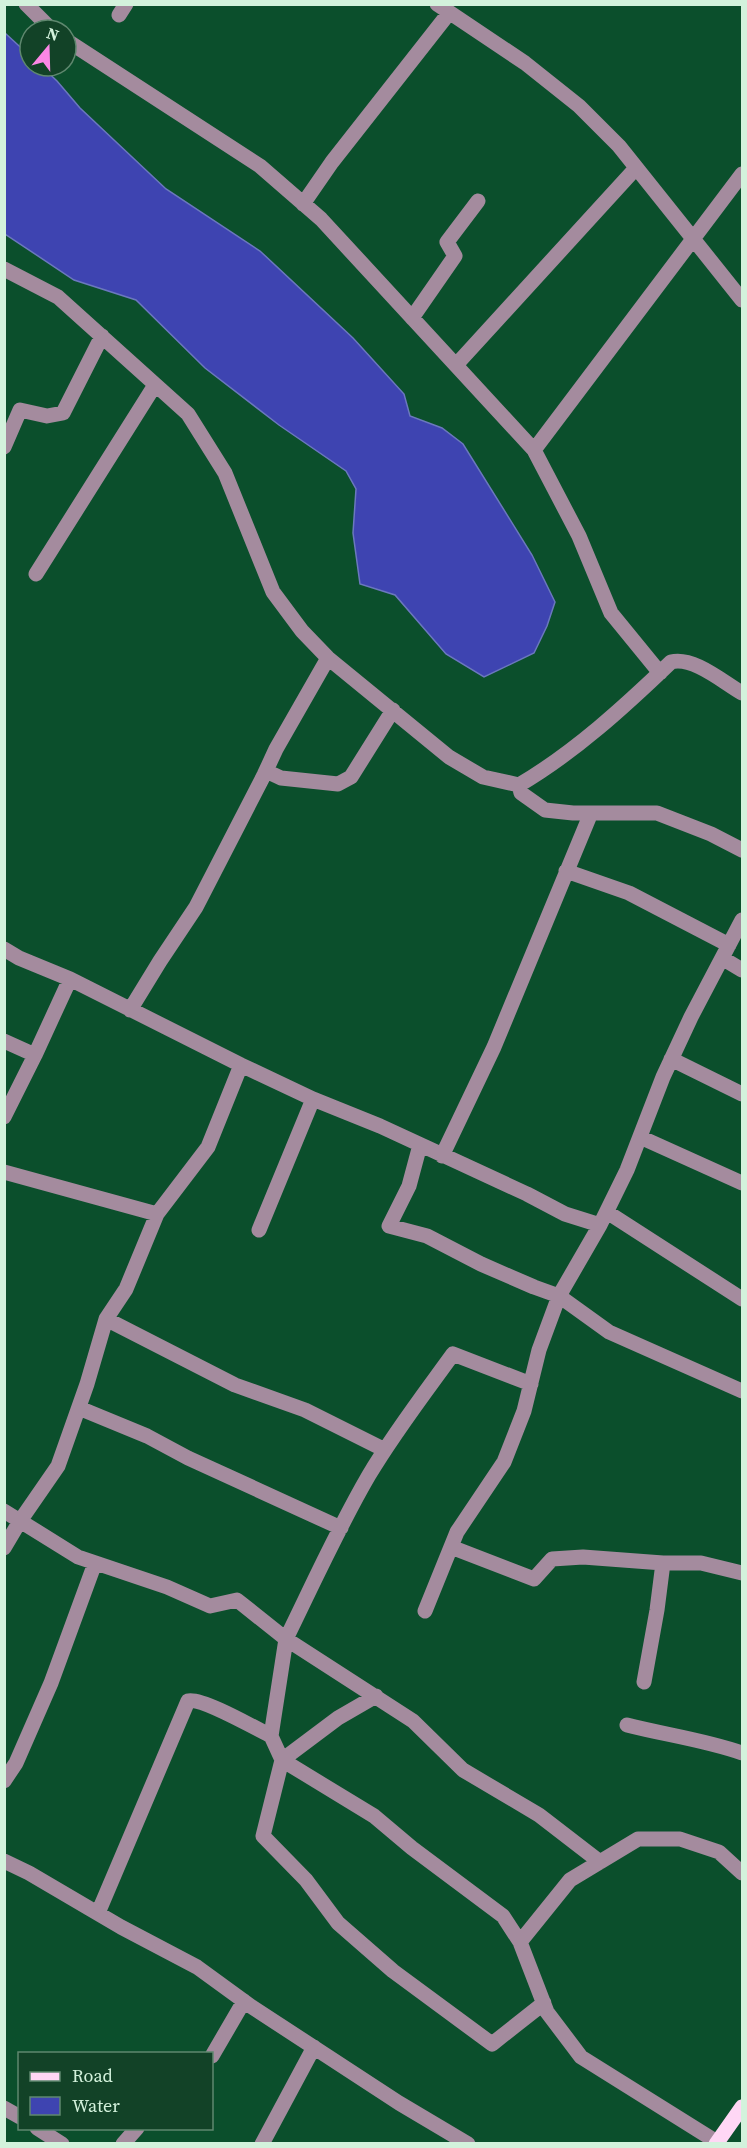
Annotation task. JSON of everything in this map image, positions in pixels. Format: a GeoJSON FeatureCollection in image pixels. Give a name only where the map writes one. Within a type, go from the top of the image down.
{"type":"FeatureCollection","features":[{"type":"Feature","properties":{"kind":"main road"},"geometry":{"type":"LineString","coordinates":[[717,2143],[742,2107]]}},
{"type":"Feature","properties":{"kind":"street"},"geometry":{"type":"LineString","coordinates":[[26,4],[40,18]]}},
{"type":"Feature","properties":{"kind":"street"},"geometry":{"type":"LineString","coordinates":[[303,204],[443,9],[525,63],[579,106],[619,146],[742,300]]}},
{"type":"Feature","properties":{"kind":"street"},"geometry":{"type":"LineString","coordinates":[[78,48],[260,166],[321,219],[534,450],[579,536],[610,613],[660,673]]}},
{"type":"Feature","properties":{"kind":"street"},"geometry":{"type":"LineString","coordinates":[[456,365],[636,168]]}},
{"type":"Feature","properties":{"kind":"street"},"geometry":{"type":"LineString","coordinates":[[534,450],[742,174]]}},
{"type":"Feature","properties":{"kind":"street"},"geometry":{"type":"LineString","coordinates":[[412,318],[455,256],[447,242],[478,201]]}},
{"type":"Feature","properties":{"kind":"street"},"geometry":{"type":"LineString","coordinates":[[4,269],[58,297],[188,414],[225,473],[273,592],[302,632],[328,658],[458,762],[483,777],[519,785],[568,754],[670,662],[679,660],[695,663],[742,693]]}},
{"type":"Feature","properties":{"kind":"street"},"geometry":{"type":"LineString","coordinates":[[4,447],[20,410],[47,416],[63,413],[102,336]]}},
{"type":"Feature","properties":{"kind":"street"},"geometry":{"type":"LineString","coordinates":[[36,574],[155,384]]}},
{"type":"Feature","properties":{"kind":"street"},"geometry":{"type":"LineString","coordinates":[[130,1010],[196,907],[288,728],[328,658]]}},
{"type":"Feature","properties":{"kind":"street"},"geometry":{"type":"LineString","coordinates":[[266,771],[281,778],[338,784],[351,777],[393,710]]}},
{"type":"Feature","properties":{"kind":"street"},"geometry":{"type":"LineString","coordinates":[[519,785],[521,793],[545,810],[657,813],[711,834],[742,850]]}},
{"type":"Feature","properties":{"kind":"street"},"geometry":{"type":"LineString","coordinates":[[442,1156],[494,1047],[591,813]]}},
{"type":"Feature","properties":{"kind":"street"},"geometry":{"type":"LineString","coordinates":[[566,872],[629,893],[725,951],[742,970]]}},
{"type":"Feature","properties":{"kind":"street"},"geometry":{"type":"LineString","coordinates":[[425,1611],[457,1532],[504,1462],[524,1411],[539,1350],[559,1296],[603,1219],[627,1170],[671,1059],[742,920]]}},
{"type":"Feature","properties":{"kind":"street"},"geometry":{"type":"LineString","coordinates":[[4,950],[70,979],[313,1099],[380,1126],[527,1194],[565,1215],[603,1219],[742,1299]]}},
{"type":"Feature","properties":{"kind":"street"},"geometry":{"type":"LineString","coordinates":[[4,1117],[70,979]]}},
{"type":"Feature","properties":{"kind":"street"},"geometry":{"type":"LineString","coordinates":[[4,1041],[35,1055]]}},
{"type":"Feature","properties":{"kind":"street"},"geometry":{"type":"LineString","coordinates":[[671,1059],[742,1094]]}},
{"type":"Feature","properties":{"kind":"street"},"geometry":{"type":"LineString","coordinates":[[4,1548],[58,1466],[79,1408],[106,1319],[126,1289],[157,1214],[208,1148],[241,1065]]}},
{"type":"Feature","properties":{"kind":"street"},"geometry":{"type":"LineString","coordinates":[[259,1230],[313,1099]]}},
{"type":"Feature","properties":{"kind":"street"},"geometry":{"type":"LineString","coordinates":[[640,1137],[742,1183]]}},
{"type":"Feature","properties":{"kind":"street"},"geometry":{"type":"LineString","coordinates":[[420,1145],[409,1186],[389,1226],[427,1236],[481,1264],[559,1296],[609,1332],[742,1391]]}},
{"type":"Feature","properties":{"kind":"street"},"geometry":{"type":"LineString","coordinates":[[4,1172],[157,1214]]}},
{"type":"Feature","properties":{"kind":"street"},"geometry":{"type":"LineString","coordinates":[[106,1319],[235,1385],[305,1410],[385,1450]]}},
{"type":"Feature","properties":{"kind":"street"},"geometry":{"type":"LineString","coordinates":[[531,1384],[453,1354],[370,1474],[286,1639],[271,1736],[282,1760],[374,1816],[412,1848],[503,1916],[520,1942],[547,2012],[581,2057],[717,2143]]}},
{"type":"Feature","properties":{"kind":"street"},"geometry":{"type":"LineString","coordinates":[[79,1408],[147,1436],[188,1458],[341,1528]]}},
{"type":"Feature","properties":{"kind":"street"},"geometry":{"type":"LineString","coordinates":[[4,1511],[78,1557],[167,1587],[210,1606],[237,1600],[286,1639],[413,1721],[463,1770],[539,1815],[600,1862]]}},
{"type":"Feature","properties":{"kind":"street"},"geometry":{"type":"LineString","coordinates":[[451,1547],[534,1579],[552,1559],[583,1557],[663,1563],[701,1563],[742,1573]]}},
{"type":"Feature","properties":{"kind":"street"},"geometry":{"type":"LineString","coordinates":[[4,1781],[16,1763],[51,1683],[95,1563]]}},
{"type":"Feature","properties":{"kind":"street"},"geometry":{"type":"LineString","coordinates":[[644,1682],[663,1563]]}},
{"type":"Feature","properties":{"kind":"street"},"geometry":{"type":"LineString","coordinates":[[376,1696],[338,1718],[282,1760],[263,1836],[306,1880],[338,1923],[393,1971],[492,2044],[544,2004]]}},
{"type":"Feature","properties":{"kind":"street"},"geometry":{"type":"LineString","coordinates":[[98,1913],[188,1701],[193,1699],[206,1704],[271,1736]]}},
{"type":"Feature","properties":{"kind":"street"},"geometry":{"type":"LineString","coordinates":[[627,1725],[718,1744],[742,1753]]}},
{"type":"Feature","properties":{"kind":"street"},"geometry":{"type":"LineString","coordinates":[[520,1942],[570,1880],[638,1839],[680,1839],[719,1852],[742,1873]]}},
{"type":"Feature","properties":{"kind":"street"},"geometry":{"type":"LineString","coordinates":[[4,1861],[197,1967],[314,2048],[468,2144]]}},
{"type":"Feature","properties":{"kind":"street"},"geometry":{"type":"LineString","coordinates":[[213,2054],[244,2001]]}},
{"type":"Feature","properties":{"kind":"street"},"geometry":{"type":"LineString","coordinates":[[262,2144],[314,2048]]}},
{"type":"Feature","properties":{"kind":"street"},"geometry":{"type":"LineString","coordinates":[[4,2108],[18,2116]]}},
{"type":"Feature","properties":{"kind":"street"},"geometry":{"type":"LineString","coordinates":[[41,2130],[62,2144]]}},
{"type":"Feature","properties":{"kind":"street"},"geometry":{"type":"LineString","coordinates":[[123,2144],[135,2130]]}},
{"type":"Feature","properties":{"kind":"water"},"geometry":{"type":"Polygon","coordinates":[[[5,33],[18,45],[18,78],[54,78],[80,108],[166,189],[260,251],[353,338],[404,394],[410,416],[442,428],[463,444],[532,555],[555,602],[534,653],[484,677],[446,654],[395,595],[360,584],[353,533],[356,489],[346,471],[279,425],[205,368],[136,300],[74,280],[5,234],[5,33]]]}}]}
